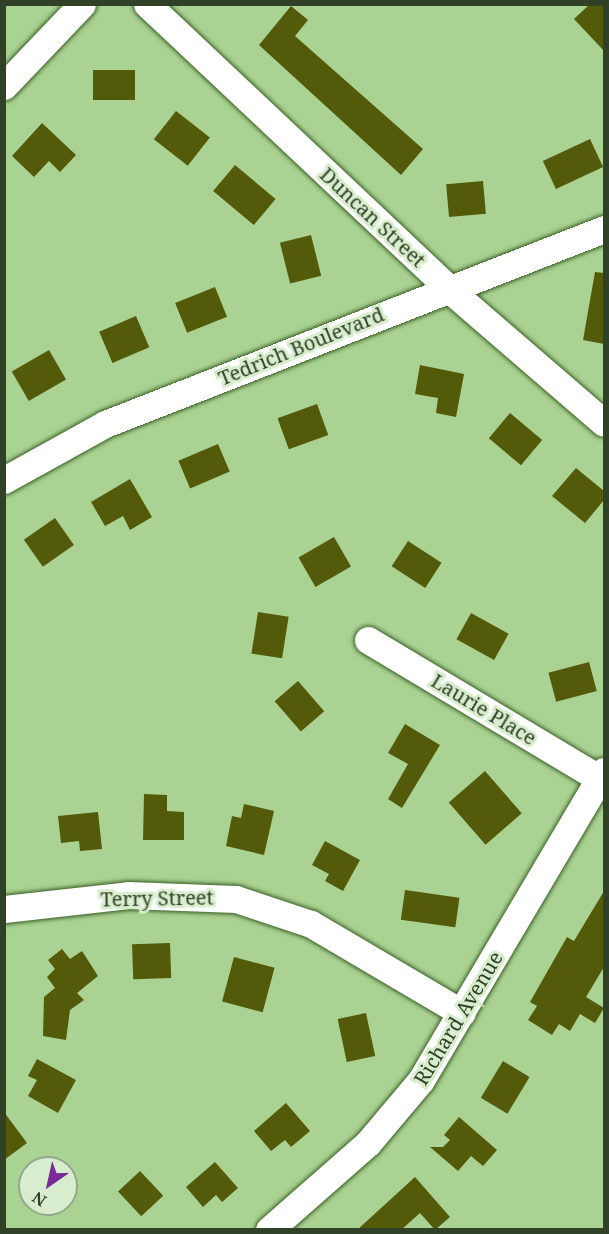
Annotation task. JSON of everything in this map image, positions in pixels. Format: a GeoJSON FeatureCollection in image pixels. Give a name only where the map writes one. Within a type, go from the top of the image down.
{"type":"FeatureCollection","features":[{"type":"Feature","properties":{"kind":"street"},"geometry":{"type":"LineString","coordinates":[[4,86],[82,4]]}},
{"type":"Feature","properties":{"kind":"street","name":"Duncan Street"},"geometry":{"type":"LineString","coordinates":[[147,4],[450,290],[604,423]]}},
{"type":"Feature","properties":{"kind":"street","name":"Tedrich Boulevard"},"geometry":{"type":"LineString","coordinates":[[4,480],[105,424],[604,229]]}},
{"type":"Feature","properties":{"kind":"street","name":"Laurie Place"},"geometry":{"type":"LineString","coordinates":[[368,640],[602,775]]}},
{"type":"Feature","properties":{"kind":"street","name":"Richard Avenue"},"geometry":{"type":"LineString","coordinates":[[268,1230],[396,1113],[462,1013],[602,775]]}},
{"type":"Feature","properties":{"kind":"street","name":"Terry Street"},"geometry":{"type":"LineString","coordinates":[[4,909],[128,895],[236,899],[311,924],[462,1013]]}},
{"type":"Feature","properties":{"kind":"building"},"geometry":{"type":"Polygon","coordinates":[[[590,4],[604,4],[604,51],[574,19],[590,4]]]}},
{"type":"Feature","properties":{"kind":"building"},"geometry":{"type":"Polygon","coordinates":[[[291,6],[308,20],[295,36],[423,149],[401,175],[259,45],[291,6]]]}},
{"type":"Feature","properties":{"kind":"building"},"geometry":{"type":"Polygon","coordinates":[[[93,70],[135,70],[135,100],[93,100],[93,70]]]}},
{"type":"Feature","properties":{"kind":"building"},"geometry":{"type":"Polygon","coordinates":[[[176,111],[210,137],[188,166],[154,139],[176,111]]]}},
{"type":"Feature","properties":{"kind":"building"},"geometry":{"type":"Polygon","coordinates":[[[42,123],[76,155],[60,172],[49,161],[34,177],[12,156],[42,123]]]}},
{"type":"Feature","properties":{"kind":"building"},"geometry":{"type":"Polygon","coordinates":[[[590,139],[603,167],[556,189],[543,161],[590,139]]]}},
{"type":"Feature","properties":{"kind":"building"},"geometry":{"type":"Polygon","coordinates":[[[235,165],[276,199],[254,225],[213,191],[235,165]]]}},
{"type":"Feature","properties":{"kind":"building"},"geometry":{"type":"Polygon","coordinates":[[[483,181],[486,214],[449,217],[446,184],[483,181]]]}},
{"type":"Feature","properties":{"kind":"building"},"geometry":{"type":"Polygon","coordinates":[[[311,235],[321,276],[290,283],[280,243],[311,235]]]}},
{"type":"Feature","properties":{"kind":"building"},"geometry":{"type":"Polygon","coordinates":[[[595,272],[604,273],[604,344],[583,340],[595,272]]]}},
{"type":"Feature","properties":{"kind":"building"},"geometry":{"type":"Polygon","coordinates":[[[215,287],[227,317],[187,333],[175,303],[215,287]]]}},
{"type":"Feature","properties":{"kind":"building"},"geometry":{"type":"Polygon","coordinates":[[[136,316],[149,347],[112,363],[99,332],[136,316]]]}},
{"type":"Feature","properties":{"kind":"building"},"geometry":{"type":"Polygon","coordinates":[[[49,350],[66,379],[29,401],[12,372],[49,350]]]}},
{"type":"Feature","properties":{"kind":"building"},"geometry":{"type":"Polygon","coordinates":[[[420,365],[464,374],[456,417],[436,413],[438,398],[415,394],[420,365]]]}},
{"type":"Feature","properties":{"kind":"building"},"geometry":{"type":"Polygon","coordinates":[[[317,404],[328,435],[289,449],[278,418],[317,404]]]}},
{"type":"Feature","properties":{"kind":"building"},"geometry":{"type":"Polygon","coordinates":[[[510,413],[542,440],[521,465],[489,438],[510,413]]]}},
{"type":"Feature","properties":{"kind":"building"},"geometry":{"type":"Polygon","coordinates":[[[218,444],[230,472],[190,488],[178,461],[218,444]]]}},
{"type":"Feature","properties":{"kind":"building"},"geometry":{"type":"Polygon","coordinates":[[[576,468],[604,491],[604,500],[585,523],[552,496],[576,468]]]}},
{"type":"Feature","properties":{"kind":"building"},"geometry":{"type":"Polygon","coordinates":[[[130,479],[152,517],[130,530],[123,516],[105,526],[91,502],[130,479]]]}},
{"type":"Feature","properties":{"kind":"building"},"geometry":{"type":"Polygon","coordinates":[[[55,518],[74,545],[43,567],[24,540],[55,518]]]}},
{"type":"Feature","properties":{"kind":"building"},"geometry":{"type":"Polygon","coordinates":[[[334,537],[351,566],[315,587],[298,558],[334,537]]]}},
{"type":"Feature","properties":{"kind":"building"},"geometry":{"type":"Polygon","coordinates":[[[408,541],[442,563],[425,588],[392,566],[408,541]]]}},
{"type":"Feature","properties":{"kind":"building"},"geometry":{"type":"Polygon","coordinates":[[[258,612],[289,617],[282,658],[251,653],[258,612]]]}},
{"type":"Feature","properties":{"kind":"building"},"geometry":{"type":"Polygon","coordinates":[[[471,613],[509,634],[494,660],[456,639],[471,613]]]}},
{"type":"Feature","properties":{"kind":"building"},"geometry":{"type":"Polygon","coordinates":[[[589,662],[597,691],[556,702],[548,673],[589,662]]]}},
{"type":"Feature","properties":{"kind":"building"},"geometry":{"type":"Polygon","coordinates":[[[298,681],[324,711],[301,732],[275,701],[298,681]]]}},
{"type":"Feature","properties":{"kind":"building"},"geometry":{"type":"Polygon","coordinates":[[[405,724],[440,745],[402,808],[388,799],[408,764],[388,753],[405,724]]]}},
{"type":"Feature","properties":{"kind":"building"},"geometry":{"type":"Polygon","coordinates":[[[485,771],[522,813],[486,845],[449,802],[485,771]]]}},
{"type":"Feature","properties":{"kind":"building"},"geometry":{"type":"Polygon","coordinates":[[[144,794],[167,795],[167,811],[184,812],[184,840],[143,840],[144,794]]]}},
{"type":"Feature","properties":{"kind":"building"},"geometry":{"type":"Polygon","coordinates":[[[244,804],[274,811],[264,855],[226,846],[232,816],[241,818],[244,804]]]}},
{"type":"Feature","properties":{"kind":"building"},"geometry":{"type":"Polygon","coordinates":[[[98,812],[102,849],[80,851],[79,841],[61,843],[58,816],[98,812]]]}},
{"type":"Feature","properties":{"kind":"building"},"geometry":{"type":"Polygon","coordinates":[[[325,841],[360,860],[343,891],[325,881],[329,874],[312,865],[325,841]]]}},
{"type":"Feature","properties":{"kind":"building"},"geometry":{"type":"Polygon","coordinates":[[[405,890],[459,898],[455,927],[401,920],[405,890]]]}},
{"type":"Feature","properties":{"kind":"building"},"geometry":{"type":"Polygon","coordinates":[[[604,891],[604,967],[586,997],[604,1008],[595,1023],[580,1014],[570,1031],[559,1024],[552,1035],[528,1020],[537,1006],[530,1002],[567,937],[574,941],[604,891]]]}},
{"type":"Feature","properties":{"kind":"building"},"geometry":{"type":"Polygon","coordinates":[[[170,943],[171,978],[133,979],[132,944],[170,943]]]}},
{"type":"Feature","properties":{"kind":"building"},"geometry":{"type":"Polygon","coordinates":[[[62,949],[70,959],[82,951],[98,976],[77,993],[84,1000],[70,1010],[66,1040],[43,1036],[44,997],[55,988],[47,977],[55,969],[48,960],[62,949]]]}},
{"type":"Feature","properties":{"kind":"building"},"geometry":{"type":"Polygon","coordinates":[[[234,957],[275,968],[263,1012],[222,1001],[234,957]]]}},
{"type":"Feature","properties":{"kind":"building"},"geometry":{"type":"Polygon","coordinates":[[[366,1013],[375,1056],[347,1062],[338,1019],[366,1013]]]}},
{"type":"Feature","properties":{"kind":"building"},"geometry":{"type":"Polygon","coordinates":[[[37,1059],[76,1080],[58,1113],[28,1096],[37,1080],[28,1076],[37,1059]]]}},
{"type":"Feature","properties":{"kind":"building"},"geometry":{"type":"Polygon","coordinates":[[[503,1061],[530,1077],[507,1114],[481,1098],[503,1061]]]}},
{"type":"Feature","properties":{"kind":"building"},"geometry":{"type":"Polygon","coordinates":[[[286,1103],[310,1131],[291,1147],[285,1140],[271,1151],[254,1131],[286,1103]]]}},
{"type":"Feature","properties":{"kind":"building"},"geometry":{"type":"Polygon","coordinates":[[[4,1112],[27,1143],[4,1160],[4,1112]]]}},
{"type":"Feature","properties":{"kind":"building"},"geometry":{"type":"Polygon","coordinates":[[[459,1117],[497,1150],[483,1166],[471,1156],[458,1171],[430,1147],[443,1147],[450,1140],[444,1135],[459,1117]]]}},
{"type":"Feature","properties":{"kind":"building"},"geometry":{"type":"Polygon","coordinates":[[[215,1162],[238,1188],[222,1202],[216,1195],[203,1207],[186,1187],[215,1162]]]}},
{"type":"Feature","properties":{"kind":"building"},"geometry":{"type":"Polygon","coordinates":[[[140,1171],[163,1196],[141,1216],[118,1191],[140,1171]]]}},
{"type":"Feature","properties":{"kind":"building"},"geometry":{"type":"Polygon","coordinates":[[[415,1177],[450,1217],[435,1230],[420,1213],[401,1230],[357,1230],[415,1177]]]}}]}
